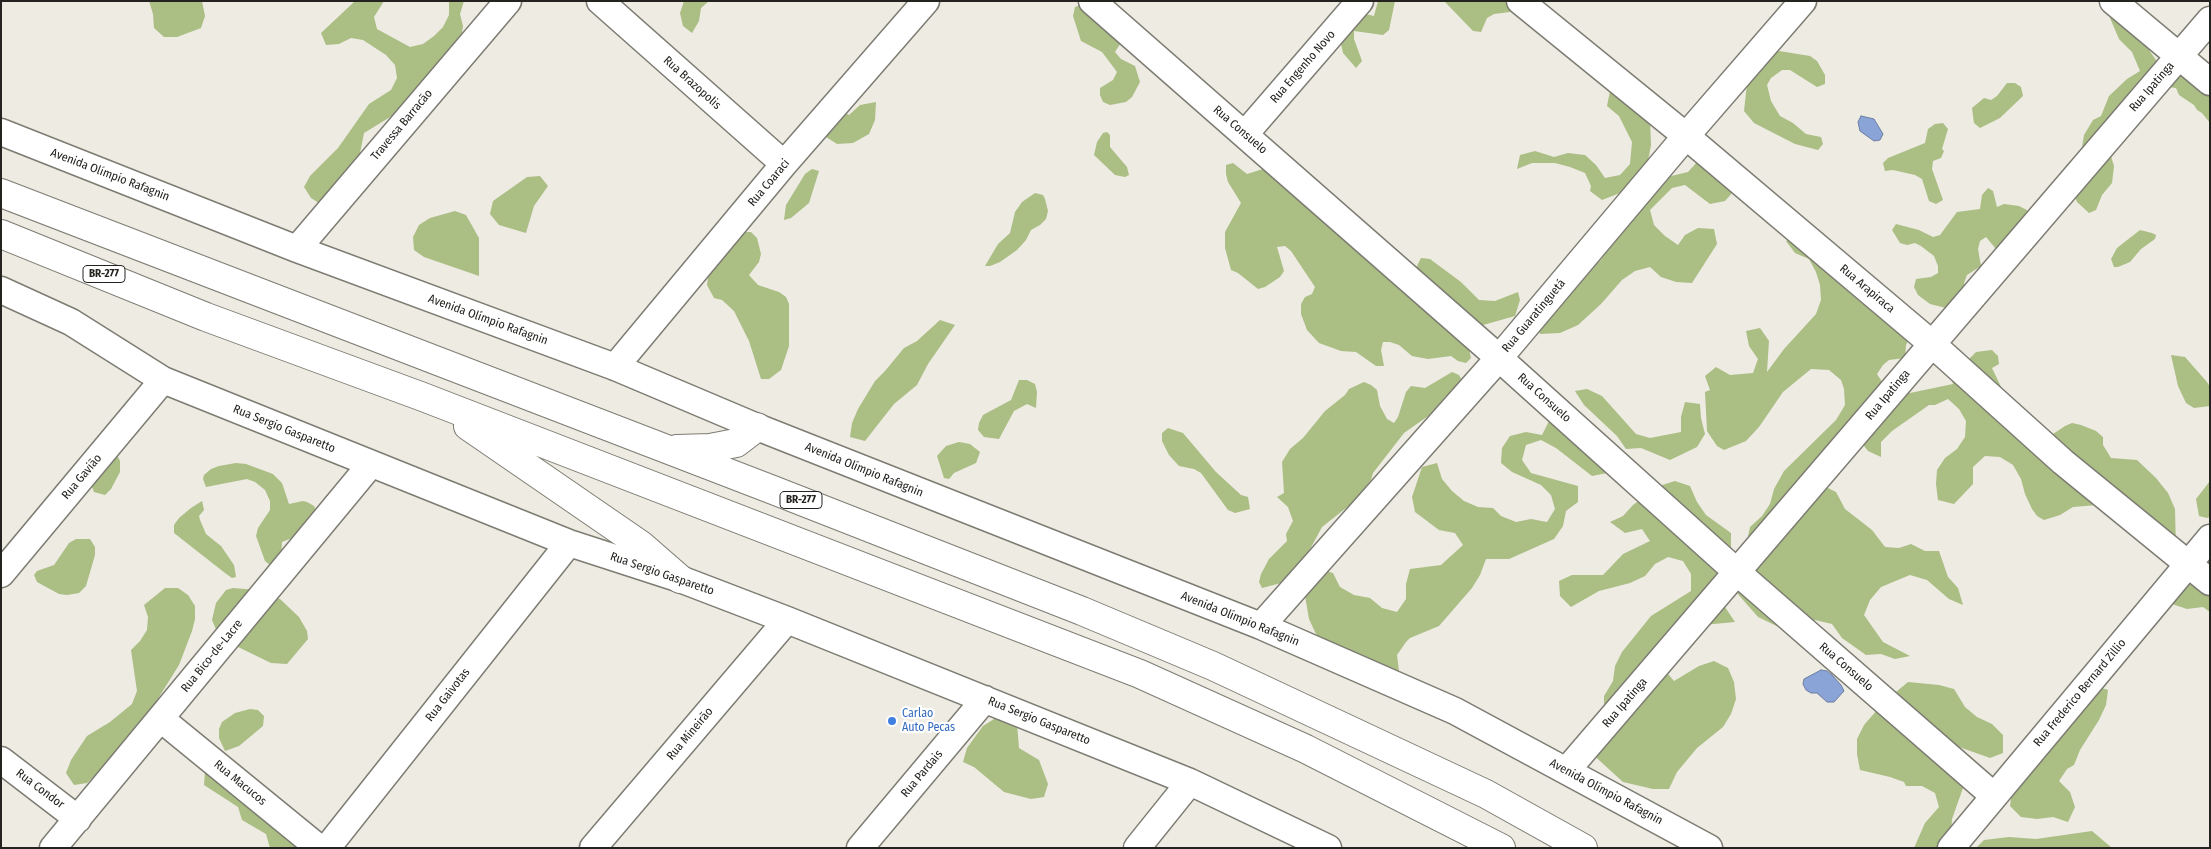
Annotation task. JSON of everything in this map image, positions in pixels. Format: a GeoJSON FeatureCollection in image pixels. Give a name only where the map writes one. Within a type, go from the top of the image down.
{"type":"FeatureCollection","features":[{"type":"Feature","properties":{"kind":"highway","name":"BR-277"},"geometry":{"type":"LineString","coordinates":[[1,193],[1005,580],[1212,666],[1486,794],[1583,848]]}},
{"type":"Feature","properties":{"kind":"highway","name":"BR-277"},"geometry":{"type":"LineString","coordinates":[[1,234],[206,317],[423,397],[1140,674],[1306,749],[1501,848]]}},
{"type":"Feature","properties":{"kind":"highway"},"geometry":{"type":"LineString","coordinates":[[423,397],[518,459],[641,545],[680,580]]}},
{"type":"Feature","properties":{"kind":"highway"},"geometry":{"type":"LineString","coordinates":[[663,449],[710,448],[736,443],[757,428]]}},
{"type":"Feature","properties":{"kind":"street","name":"Travessa Barracão"},"geometry":{"type":"LineString","coordinates":[[297,249],[508,1]]}},
{"type":"Feature","properties":{"kind":"street","name":"Rua Brazopolis"},"geometry":{"type":"LineString","coordinates":[[600,1],[784,164]]}},
{"type":"Feature","properties":{"kind":"street","name":"Rua Coaraci"},"geometry":{"type":"LineString","coordinates":[[615,368],[784,164],[926,1]]}},
{"type":"Feature","properties":{"kind":"street","name":"Rua Consuelo"},"geometry":{"type":"LineString","coordinates":[[1092,1],[1499,358],[1738,573],[1994,796]]}},
{"type":"Feature","properties":{"kind":"street","name":"Rua Engenho Novo"},"geometry":{"type":"LineString","coordinates":[[1245,134],[1360,1]]}},
{"type":"Feature","properties":{"kind":"street","name":"Rua Arapiraca"},"geometry":{"type":"LineString","coordinates":[[1520,1],[1686,136],[1931,344],[2063,462],[2210,582]]}},
{"type":"Feature","properties":{"kind":"street","name":"Rua Guaratinguetá"},"geometry":{"type":"LineString","coordinates":[[1261,626],[1499,358],[1686,136],[1803,1]]}},
{"type":"Feature","properties":{"kind":"street"},"geometry":{"type":"LineString","coordinates":[[2113,1],[2210,82]]}},
{"type":"Feature","properties":{"kind":"street","name":"Rua Ipatinga"},"geometry":{"type":"LineString","coordinates":[[1567,770],[1738,573],[1931,344],[2210,20]]}},
{"type":"Feature","properties":{"kind":"street","name":"Avenida Olímpio Rafagnin"},"geometry":{"type":"LineString","coordinates":[[1,132],[297,249],[615,368],[757,428],[1261,626],[1455,712],[1567,770],[1709,848]]}},
{"type":"Feature","properties":{"kind":"street","name":"Rua Sergio Gasparetto"},"geometry":{"type":"LineString","coordinates":[[1,290],[71,322],[163,380],[569,543],[680,580],[787,620],[985,699],[1190,782],[1328,848]]}},
{"type":"Feature","properties":{"kind":"street","name":"Rua Gavião"},"geometry":{"type":"LineString","coordinates":[[1,574],[163,380]]}},
{"type":"Feature","properties":{"kind":"street","name":"Rua Bico-de-Lacre"},"geometry":{"type":"LineString","coordinates":[[54,848],[370,464]]}},
{"type":"Feature","properties":{"kind":"street","name":"Rua Frederico Bernard Zillio"},"geometry":{"type":"LineString","coordinates":[[1951,848],[2210,538]]}},
{"type":"Feature","properties":{"kind":"street","name":"Rua Gaivotas"},"geometry":{"type":"LineString","coordinates":[[327,848],[569,543]]}},
{"type":"Feature","properties":{"kind":"street","name":"Rua Mineirão"},"geometry":{"type":"LineString","coordinates":[[593,848],[787,620]]}},
{"type":"Feature","properties":{"kind":"street","name":"Rua Pardais"},"geometry":{"type":"LineString","coordinates":[[860,848],[985,699]]}},
{"type":"Feature","properties":{"kind":"street","name":"Rua Macucos"},"geometry":{"type":"LineString","coordinates":[[161,719],[319,848]]}},
{"type":"Feature","properties":{"kind":"street","name":"Rua Condor"},"geometry":{"type":"LineString","coordinates":[[1,760],[78,819]]}},
{"type":"Feature","properties":{"kind":"street"},"geometry":{"type":"LineString","coordinates":[[1136,848],[1190,782]]}},
{"type":"Feature","properties":{"kind":"green space"},"geometry":{"type":"Polygon","coordinates":[[[149,1],[202,1],[205,16],[201,28],[177,37],[164,37],[154,28],[153,14],[149,1]]]}},
{"type":"Feature","properties":{"kind":"green space"},"geometry":{"type":"Polygon","coordinates":[[[355,1],[384,1],[374,17],[377,29],[410,47],[423,44],[443,27],[449,15],[449,1],[464,1],[460,14],[463,26],[461,40],[395,114],[364,133],[359,158],[322,205],[311,198],[304,187],[310,176],[338,148],[369,104],[391,90],[397,78],[395,65],[386,55],[363,40],[351,38],[339,44],[326,45],[321,33],[355,1]]]}},
{"type":"Feature","properties":{"kind":"green space"},"geometry":{"type":"Polygon","coordinates":[[[684,1],[709,1],[701,8],[699,21],[692,33],[683,26],[680,13],[684,1]]]}},
{"type":"Feature","properties":{"kind":"green space"},"geometry":{"type":"Polygon","coordinates":[[[1378,1],[1395,1],[1389,30],[1383,35],[1354,31],[1354,39],[1362,61],[1356,68],[1343,53],[1340,39],[1365,14],[1374,16],[1378,1]]]}},
{"type":"Feature","properties":{"kind":"green space"},"geometry":{"type":"Polygon","coordinates":[[[1511,1],[1513,7],[1510,12],[1494,14],[1487,18],[1481,32],[1473,31],[1445,2],[1511,1]]]}},
{"type":"Feature","properties":{"kind":"green space"},"geometry":{"type":"Polygon","coordinates":[[[1083,4],[1124,38],[1115,52],[1121,59],[1135,66],[1140,82],[1132,97],[1126,102],[1110,105],[1103,102],[1100,88],[1113,80],[1117,72],[1102,52],[1081,41],[1073,16],[1075,7],[1083,4]]]}},
{"type":"Feature","properties":{"kind":"green space"},"geometry":{"type":"Polygon","coordinates":[[[2112,11],[2144,34],[2149,50],[2158,63],[2210,75],[2210,123],[2194,105],[2179,95],[2176,88],[2169,87],[2109,150],[2114,166],[2112,183],[2102,195],[2096,210],[2089,213],[2077,202],[2074,195],[2084,135],[2093,120],[2101,116],[2109,96],[2127,79],[2140,71],[2132,52],[2119,39],[2110,18],[2112,11]]]}},
{"type":"Feature","properties":{"kind":"green space"},"geometry":{"type":"Polygon","coordinates":[[[1779,51],[1810,56],[1817,61],[1825,75],[1825,84],[1817,87],[1790,70],[1782,70],[1771,78],[1767,85],[1771,101],[1780,116],[1793,123],[1806,134],[1821,137],[1823,144],[1818,150],[1795,144],[1754,123],[1744,111],[1747,84],[1771,55],[1779,51]]]}},
{"type":"Feature","properties":{"kind":"green space"},"geometry":{"type":"Polygon","coordinates":[[[2007,83],[2015,83],[2021,87],[2023,96],[2000,118],[1980,128],[1974,123],[1972,108],[1984,98],[1991,100],[1997,96],[2007,83]]]}},
{"type":"Feature","properties":{"kind":"green space"},"geometry":{"type":"Polygon","coordinates":[[[1610,91],[1650,119],[1651,145],[1648,161],[1633,188],[1602,200],[1590,191],[1591,186],[1585,173],[1570,167],[1555,163],[1532,163],[1517,169],[1520,155],[1535,151],[1554,157],[1568,153],[1585,155],[1596,165],[1605,178],[1620,175],[1630,164],[1632,142],[1619,116],[1607,106],[1610,91]]]}},
{"type":"Feature","properties":{"kind":"green space"},"geometry":{"type":"Polygon","coordinates":[[[876,102],[875,120],[869,134],[853,143],[837,144],[823,135],[845,113],[849,115],[860,105],[876,102]]]}},
{"type":"Feature","properties":{"kind":"green space"},"geometry":{"type":"Polygon","coordinates":[[[1943,123],[1948,129],[1942,149],[1944,151],[1941,158],[1933,161],[1932,169],[1943,200],[1936,204],[1929,201],[1922,179],[1915,175],[1893,170],[1885,171],[1883,163],[1888,158],[1925,143],[1928,129],[1935,124],[1943,123]]]}},
{"type":"Feature","properties":{"kind":"green space"},"geometry":{"type":"Polygon","coordinates":[[[1107,132],[1110,135],[1110,147],[1127,167],[1129,175],[1125,177],[1115,175],[1094,155],[1097,142],[1103,133],[1107,132]]]}},
{"type":"Feature","properties":{"kind":"green space"},"geometry":{"type":"Polygon","coordinates":[[[1698,161],[1733,192],[1725,201],[1710,204],[1685,185],[1672,188],[1650,210],[1654,225],[1678,245],[1685,235],[1698,228],[1714,229],[1717,244],[1692,283],[1676,282],[1661,277],[1650,267],[1635,271],[1622,280],[1601,304],[1578,325],[1560,333],[1540,334],[1536,320],[1588,268],[1601,260],[1608,247],[1659,179],[1688,172],[1698,161]]]}},
{"type":"Feature","properties":{"kind":"green space"},"geometry":{"type":"Polygon","coordinates":[[[1233,163],[1247,174],[1263,169],[1271,170],[1469,349],[1471,358],[1466,363],[1458,361],[1451,356],[1428,359],[1412,356],[1399,345],[1383,342],[1381,350],[1384,366],[1376,366],[1356,352],[1341,351],[1319,343],[1307,330],[1301,314],[1301,304],[1305,297],[1312,294],[1315,287],[1291,251],[1285,246],[1277,247],[1284,271],[1280,277],[1265,287],[1258,289],[1238,273],[1231,270],[1225,248],[1225,232],[1241,203],[1228,182],[1226,174],[1226,165],[1233,163]]]}},
{"type":"Feature","properties":{"kind":"green space"},"geometry":{"type":"Polygon","coordinates":[[[812,169],[819,171],[809,203],[791,218],[784,220],[786,205],[805,174],[812,169]]]}},
{"type":"Feature","properties":{"kind":"green space"},"geometry":{"type":"Polygon","coordinates":[[[540,176],[548,186],[534,206],[526,233],[499,225],[490,214],[493,201],[527,177],[540,176]]]}},
{"type":"Feature","properties":{"kind":"green space"},"geometry":{"type":"Polygon","coordinates":[[[1988,188],[1993,191],[1997,207],[2004,204],[2019,206],[2027,210],[2029,219],[2001,255],[1986,237],[1980,241],[1978,249],[1981,266],[1967,275],[1964,283],[1965,292],[1946,308],[1930,304],[1918,295],[1914,287],[1916,279],[1931,277],[1938,273],[1938,266],[1934,256],[1915,243],[1907,245],[1900,243],[1892,230],[1896,224],[1919,230],[1933,237],[1940,235],[1957,212],[1980,209],[1982,195],[1988,188]]]}},
{"type":"Feature","properties":{"kind":"green space"},"geometry":{"type":"Polygon","coordinates":[[[1035,193],[1043,195],[1045,199],[1048,211],[1046,219],[1031,230],[1026,240],[1017,250],[1000,262],[985,266],[998,244],[1010,233],[1015,212],[1022,202],[1035,193]]]}},
{"type":"Feature","properties":{"kind":"green space"},"geometry":{"type":"Polygon","coordinates":[[[455,211],[466,215],[479,238],[479,276],[424,257],[414,250],[413,237],[419,225],[430,218],[455,211]]]}},
{"type":"Feature","properties":{"kind":"green space"},"geometry":{"type":"Polygon","coordinates":[[[2140,230],[2156,235],[2155,239],[2141,249],[2130,262],[2114,267],[2111,259],[2117,248],[2140,230]]]}},
{"type":"Feature","properties":{"kind":"green space"},"geometry":{"type":"Polygon","coordinates":[[[742,232],[751,232],[757,238],[761,254],[759,262],[749,275],[758,285],[779,292],[786,297],[789,304],[789,346],[781,370],[769,379],[761,379],[749,341],[734,311],[722,300],[714,298],[707,285],[708,277],[742,232]]]}},
{"type":"Feature","properties":{"kind":"green space"},"geometry":{"type":"Polygon","coordinates":[[[1800,234],[1831,240],[1837,255],[1913,330],[1906,345],[1905,358],[1889,360],[1877,374],[1886,388],[1893,393],[1910,393],[1953,384],[1951,377],[1969,366],[1970,358],[1976,352],[1992,350],[1998,356],[1999,364],[1992,368],[2004,393],[2047,438],[2072,423],[2081,425],[2096,431],[2103,437],[2103,445],[2111,458],[2137,460],[2156,478],[2168,493],[2175,509],[2176,549],[2097,505],[2073,507],[2060,515],[2044,520],[2037,516],[2032,509],[2021,479],[2013,465],[2000,457],[1985,456],[1973,467],[1973,484],[1954,504],[1938,500],[1937,470],[1945,458],[1957,449],[1965,437],[1966,421],[1959,409],[1948,399],[1935,405],[1929,405],[1892,431],[1881,442],[1881,457],[1868,451],[1858,438],[1822,485],[1836,492],[1845,509],[1872,530],[1885,547],[1899,548],[1911,544],[1925,551],[1939,551],[1948,577],[1958,588],[1963,605],[1949,599],[1927,580],[1910,575],[1881,587],[1870,600],[1864,615],[1883,642],[1910,656],[1895,659],[1881,654],[1866,655],[1842,638],[1832,624],[1815,620],[1785,630],[1758,617],[1737,593],[1737,561],[1746,546],[1750,527],[1762,516],[1770,504],[1774,489],[1784,471],[1836,420],[1845,405],[1844,389],[1841,380],[1829,370],[1811,369],[1783,392],[1759,427],[1746,441],[1724,450],[1717,446],[1707,431],[1705,392],[1710,390],[1705,376],[1716,367],[1730,375],[1753,373],[1758,359],[1749,346],[1746,331],[1760,328],[1769,341],[1767,372],[1784,349],[1816,314],[1821,300],[1820,285],[1816,272],[1809,259],[1795,253],[1786,241],[1800,234]]]}},
{"type":"Feature","properties":{"kind":"green space"},"geometry":{"type":"Polygon","coordinates":[[[1421,258],[1430,259],[1461,282],[1479,300],[1495,301],[1518,292],[1520,300],[1515,316],[1476,327],[1420,280],[1417,266],[1421,258]]]}},
{"type":"Feature","properties":{"kind":"green space"},"geometry":{"type":"Polygon","coordinates":[[[940,320],[955,325],[928,364],[917,385],[894,404],[865,441],[850,437],[852,423],[858,409],[875,381],[904,348],[917,341],[940,320]]]}},
{"type":"Feature","properties":{"kind":"green space"},"geometry":{"type":"Polygon","coordinates":[[[2171,355],[2185,357],[2207,382],[2210,387],[2210,406],[2194,408],[2186,403],[2178,386],[2171,355]]]}},
{"type":"Feature","properties":{"kind":"green space"},"geometry":{"type":"Polygon","coordinates":[[[1452,372],[1459,375],[1463,382],[1446,396],[1431,414],[1404,433],[1373,473],[1371,480],[1355,501],[1322,527],[1301,566],[1285,582],[1262,588],[1259,582],[1261,574],[1269,559],[1287,541],[1286,534],[1293,521],[1288,507],[1277,497],[1284,493],[1282,462],[1290,449],[1303,438],[1325,411],[1345,395],[1349,389],[1364,382],[1371,385],[1377,390],[1380,406],[1387,419],[1394,423],[1398,417],[1406,392],[1411,386],[1425,388],[1452,372]]]}},
{"type":"Feature","properties":{"kind":"green space"},"geometry":{"type":"Polygon","coordinates":[[[1019,380],[1027,380],[1035,384],[1037,392],[1036,408],[1027,404],[1014,411],[999,439],[984,437],[978,430],[983,415],[1011,400],[1019,380]]]}},
{"type":"Feature","properties":{"kind":"green space"},"geometry":{"type":"Polygon","coordinates":[[[1587,389],[1602,396],[1636,434],[1650,438],[1681,432],[1681,417],[1685,402],[1700,404],[1705,434],[1697,447],[1670,460],[1641,448],[1626,449],[1617,436],[1584,405],[1575,391],[1587,389]]]}},
{"type":"Feature","properties":{"kind":"green space"},"geometry":{"type":"Polygon","coordinates":[[[1549,421],[1563,427],[1608,456],[1607,473],[1592,476],[1556,448],[1541,440],[1526,445],[1522,460],[1531,473],[1578,486],[1578,502],[1566,511],[1563,526],[1554,539],[1509,559],[1486,559],[1480,575],[1472,588],[1439,626],[1410,638],[1406,642],[1397,655],[1399,671],[1326,645],[1316,634],[1309,619],[1304,590],[1323,570],[1333,573],[1340,587],[1354,595],[1370,598],[1382,608],[1397,612],[1406,599],[1406,584],[1410,569],[1441,565],[1463,545],[1455,533],[1439,530],[1415,512],[1412,497],[1422,467],[1437,463],[1442,479],[1464,501],[1478,507],[1493,508],[1501,516],[1516,522],[1531,519],[1547,522],[1555,509],[1551,495],[1541,485],[1512,472],[1501,463],[1502,448],[1510,436],[1526,432],[1542,435],[1549,421]]]}},
{"type":"Feature","properties":{"kind":"green space"},"geometry":{"type":"Polygon","coordinates":[[[1168,428],[1183,433],[1216,472],[1241,495],[1248,497],[1250,509],[1235,513],[1228,510],[1201,473],[1194,469],[1179,466],[1169,455],[1162,441],[1162,433],[1168,428]]]}},
{"type":"Feature","properties":{"kind":"green space"},"geometry":{"type":"Polygon","coordinates":[[[959,442],[970,444],[980,452],[976,463],[954,473],[949,479],[944,478],[937,456],[946,446],[959,442]]]}},
{"type":"Feature","properties":{"kind":"green space"},"geometry":{"type":"Polygon","coordinates":[[[114,456],[118,457],[120,461],[120,472],[111,489],[105,495],[94,492],[91,484],[114,456]]]}},
{"type":"Feature","properties":{"kind":"green space"},"geometry":{"type":"Polygon","coordinates":[[[236,463],[246,464],[273,474],[282,483],[289,504],[307,502],[314,506],[318,515],[297,536],[282,542],[281,557],[271,566],[265,561],[256,536],[258,528],[270,510],[270,501],[265,490],[255,482],[247,479],[206,487],[203,479],[204,475],[211,469],[236,463]]]}},
{"type":"Feature","properties":{"kind":"green space"},"geometry":{"type":"Polygon","coordinates":[[[1675,481],[1690,486],[1697,502],[1706,515],[1731,533],[1731,548],[1719,594],[1735,622],[1703,625],[1663,668],[1674,681],[1699,666],[1714,661],[1728,668],[1734,682],[1736,699],[1731,714],[1723,727],[1697,748],[1677,772],[1669,789],[1653,789],[1623,782],[1589,751],[1604,711],[1604,696],[1613,681],[1615,666],[1622,652],[1651,616],[1691,591],[1691,574],[1683,561],[1668,557],[1655,564],[1645,576],[1630,583],[1599,591],[1571,607],[1560,596],[1559,581],[1572,575],[1603,575],[1623,554],[1650,541],[1642,529],[1625,533],[1610,522],[1623,516],[1633,505],[1659,486],[1675,481]]]}},
{"type":"Feature","properties":{"kind":"green space"},"geometry":{"type":"Polygon","coordinates":[[[2210,481],[2210,517],[2207,518],[2199,516],[2196,499],[2210,481]]]}},
{"type":"Feature","properties":{"kind":"green space"},"geometry":{"type":"Polygon","coordinates":[[[202,501],[204,510],[199,516],[206,534],[221,546],[234,565],[236,577],[232,578],[174,533],[174,525],[179,518],[202,501]]]}},
{"type":"Feature","properties":{"kind":"green space"},"geometry":{"type":"Polygon","coordinates":[[[76,539],[90,539],[95,547],[95,555],[86,586],[79,593],[67,595],[59,594],[37,582],[34,575],[37,571],[54,565],[69,543],[76,539]]]}},
{"type":"Feature","properties":{"kind":"green space"},"geometry":{"type":"Polygon","coordinates":[[[2210,544],[2210,612],[2203,607],[2187,609],[2172,604],[2210,544]]]}},
{"type":"Feature","properties":{"kind":"green space"},"geometry":{"type":"Polygon","coordinates":[[[165,588],[178,588],[188,595],[195,606],[195,619],[192,631],[179,665],[146,718],[115,756],[87,783],[74,785],[66,773],[71,760],[87,736],[110,722],[132,704],[137,691],[131,650],[147,630],[148,617],[144,605],[165,588]]]}},
{"type":"Feature","properties":{"kind":"green space"},"geometry":{"type":"Polygon","coordinates":[[[233,588],[257,590],[280,599],[299,617],[307,631],[308,639],[287,664],[271,663],[232,644],[218,634],[212,620],[216,603],[226,590],[233,588]]]}},
{"type":"Feature","properties":{"kind":"green space"},"geometry":{"type":"Polygon","coordinates":[[[1908,682],[1939,685],[1954,689],[1965,707],[1977,717],[1992,724],[2003,735],[2003,753],[1990,758],[1945,742],[1955,774],[1963,788],[1952,819],[1951,835],[1945,848],[1914,848],[1925,823],[1939,807],[1935,793],[1922,786],[1906,786],[1904,782],[1890,777],[1860,770],[1857,739],[1864,725],[1884,702],[1908,682]]]}},
{"type":"Feature","properties":{"kind":"green space"},"geometry":{"type":"Polygon","coordinates":[[[2093,685],[2108,690],[2106,705],[2080,750],[2074,765],[2067,769],[2059,781],[2070,792],[2075,807],[2068,822],[2053,817],[2037,819],[2021,817],[2010,806],[2012,791],[2093,685]]]}},
{"type":"Feature","properties":{"kind":"green space"},"geometry":{"type":"Polygon","coordinates":[[[250,709],[258,710],[264,716],[263,726],[239,746],[225,751],[219,738],[219,729],[222,722],[235,713],[250,709]]]}},
{"type":"Feature","properties":{"kind":"green space"},"geometry":{"type":"Polygon","coordinates":[[[994,719],[1006,719],[1017,724],[1019,748],[1039,760],[1048,784],[1044,797],[1031,799],[1004,792],[974,767],[963,762],[967,748],[983,726],[994,719]]]}},
{"type":"Feature","properties":{"kind":"green space"},"geometry":{"type":"Polygon","coordinates":[[[205,771],[305,848],[270,848],[266,834],[242,820],[238,807],[204,785],[205,771]]]}},
{"type":"Feature","properties":{"kind":"green space"},"geometry":{"type":"Polygon","coordinates":[[[2092,831],[2112,848],[1976,848],[1984,840],[2009,837],[2036,839],[2092,831]]]}},
{"type":"Feature","properties":{"kind":"water"},"geometry":{"type":"Polygon","coordinates":[[[1861,116],[1874,119],[1883,134],[1880,140],[1874,141],[1860,131],[1858,122],[1861,116]]]}},
{"type":"Feature","properties":{"kind":"water"},"geometry":{"type":"Polygon","coordinates":[[[1821,670],[1827,671],[1832,675],[1844,691],[1834,702],[1827,702],[1817,693],[1811,693],[1806,690],[1803,684],[1804,679],[1821,670]]]}},
{"type":"Feature","properties":{"kind":"place","name":"Carlao Auto Pecas"},"geometry":{"type":"Point","coordinates":[892,721]}}]}
